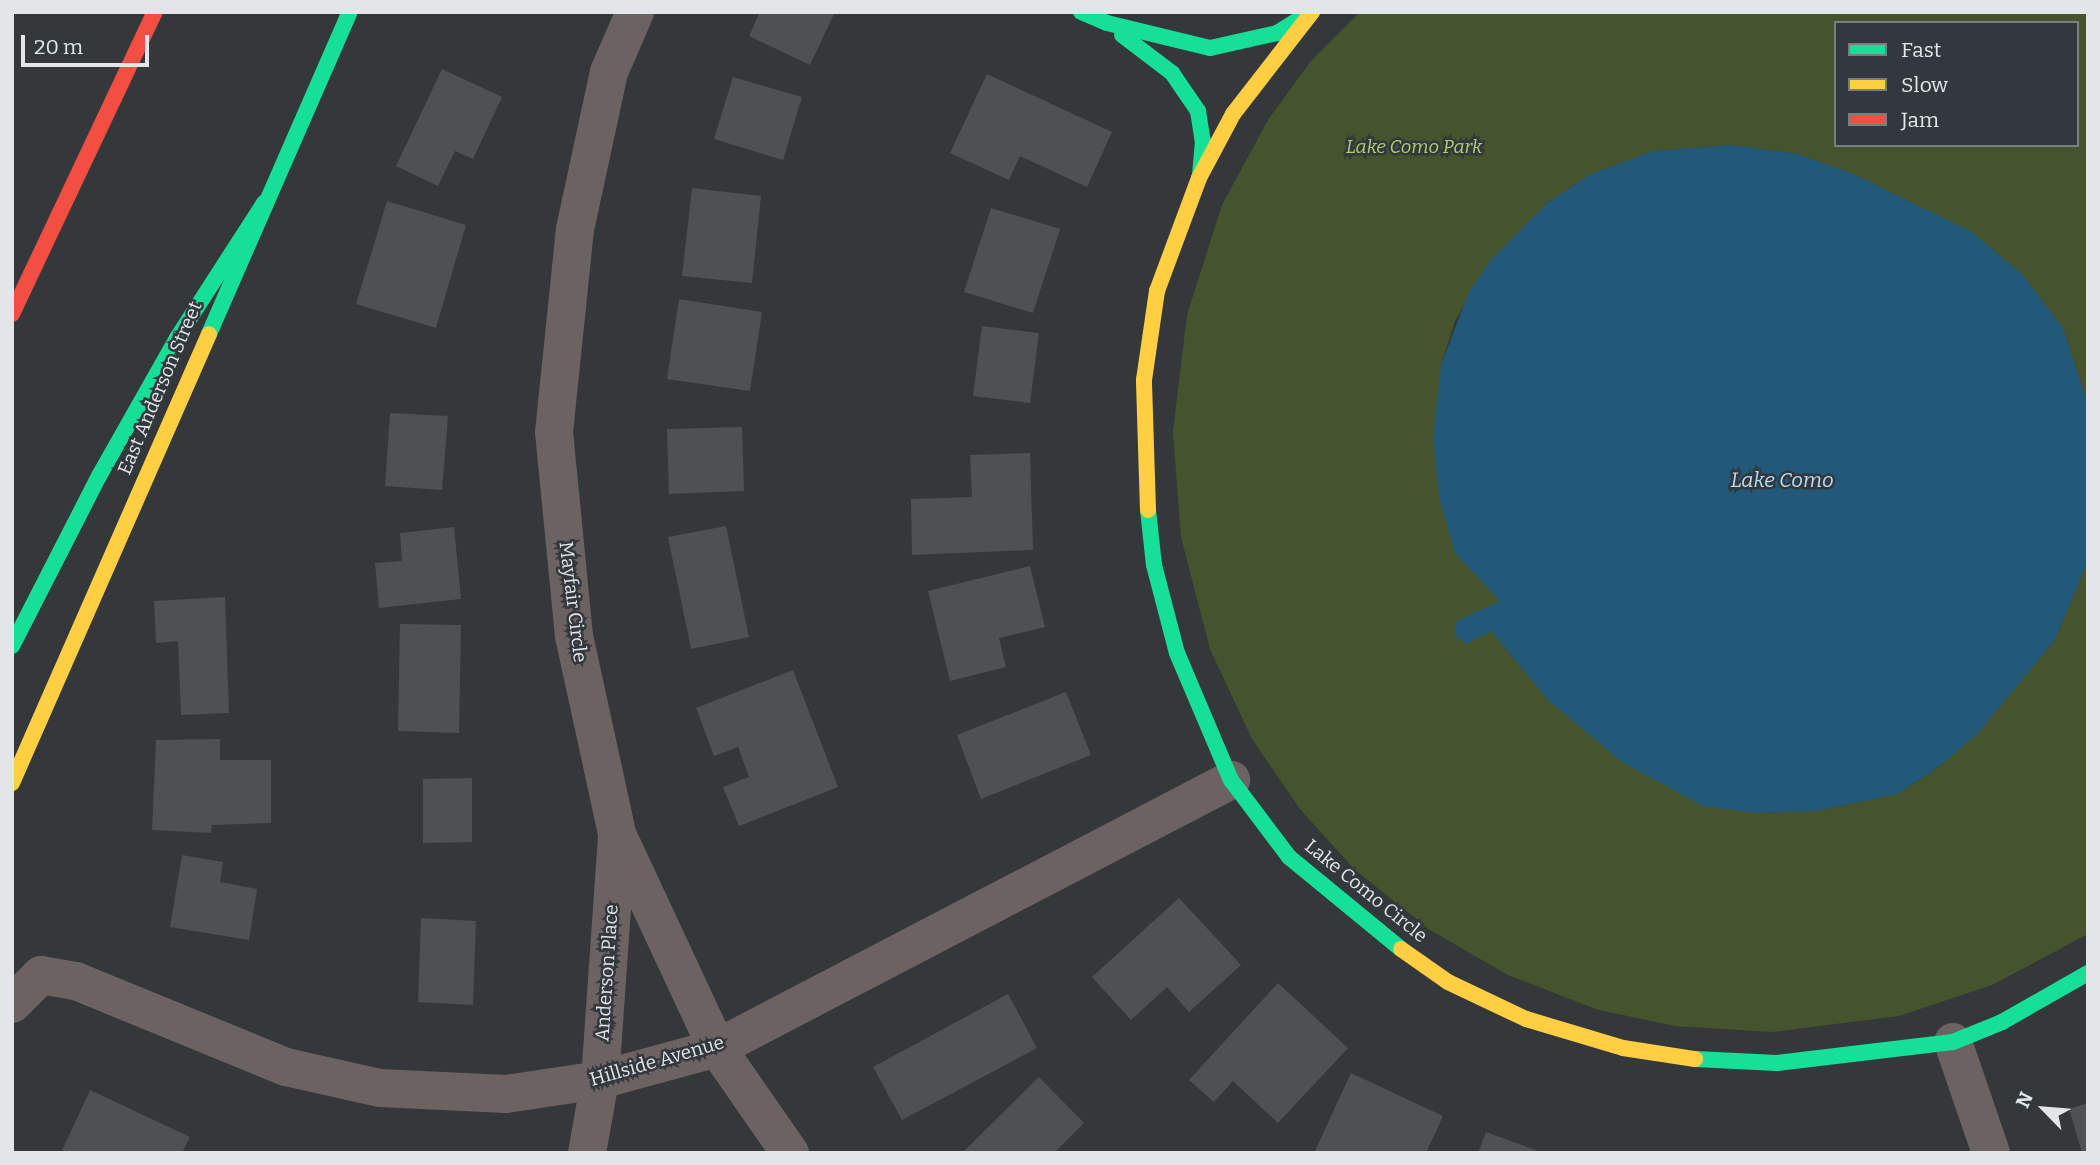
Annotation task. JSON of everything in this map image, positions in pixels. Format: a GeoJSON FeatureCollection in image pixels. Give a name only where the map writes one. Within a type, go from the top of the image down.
{"type":"FeatureCollection","features":[{"type":"Feature","properties":{"kind":"main road"},"geometry":{"type":"LineString","coordinates":[[12,314],[155,12]]}},
{"type":"Feature","properties":{"kind":"main road","name":"East Anderson Street"},"geometry":{"type":"LineString","coordinates":[[12,783],[264,202],[350,12]]}},
{"type":"Feature","properties":{"kind":"main road"},"geometry":{"type":"LineString","coordinates":[[1082,12],[1107,23],[1210,48],[1277,33],[1310,12]]}},
{"type":"Feature","properties":{"kind":"main road","name":"Lake Como Circle"},"geometry":{"type":"LineString","coordinates":[[1310,12],[1233,114],[1199,177],[1157,291],[1144,380],[1145,480],[1154,565],[1177,653],[1231,780],[1290,857],[1384,938],[1448,982],[1526,1019],[1623,1048],[1705,1061],[1777,1063],[1953,1042],[2002,1022],[2088,973]]}},
{"type":"Feature","properties":{"kind":"main road"},"geometry":{"type":"LineString","coordinates":[[1107,23],[1172,73],[1198,111],[1203,141],[1199,177]]}},
{"type":"Feature","properties":{"kind":"main road"},"geometry":{"type":"LineString","coordinates":[[12,646],[177,338],[264,202]]}},
{"type":"Feature","properties":{"kind":"street","name":"Mayfair Circle"},"geometry":{"type":"LineString","coordinates":[[635,12],[609,72],[575,229],[554,432],[574,636],[617,834],[717,1048],[790,1153]]}},
{"type":"Feature","properties":{"kind":"street","name":"Hillside Avenue"},"geometry":{"type":"LineString","coordinates":[[12,1004],[41,975],[76,981],[286,1067],[380,1088],[506,1094],[600,1080],[717,1048],[1231,780]]}},
{"type":"Feature","properties":{"kind":"street","name":"Anderson Place"},"geometry":{"type":"LineString","coordinates":[[587,1153],[600,1080],[617,834]]}},
{"type":"Feature","properties":{"kind":"street"},"geometry":{"type":"LineString","coordinates":[[1953,1042],[1991,1153]]}},
{"type":"Feature","properties":{"kind":"green space","name":"Lake Como Park"},"geometry":{"type":"Polygon","coordinates":[[[1360,12],[2088,12],[2088,404],[2063,328],[2023,275],[1972,232],[1856,175],[1798,154],[1731,145],[1653,151],[1591,174],[1547,203],[1490,261],[1455,321],[1441,365],[1486,584],[1500,601],[1455,622],[1491,631],[1548,700],[1755,813],[1816,811],[1898,794],[1940,766],[1978,733],[2055,640],[2088,561],[2088,933],[1992,985],[1899,1016],[1772,1032],[1675,1026],[1599,1010],[1508,975],[1430,930],[1354,869],[1300,809],[1252,739],[1210,649],[1181,537],[1173,432],[1187,315],[1222,205],[1268,120],[1311,61],[1360,12]]]}},
{"type":"Feature","properties":{"kind":"water","name":"Lake Como"},"geometry":{"type":"Polygon","coordinates":[[[1731,145],[1798,154],[1856,175],[1972,232],[2023,275],[2063,328],[2088,404],[2088,561],[2055,640],[1978,733],[1940,766],[1898,794],[1816,811],[1755,813],[1703,806],[1622,762],[1548,700],[1491,631],[1467,644],[1455,636],[1455,622],[1500,601],[1455,553],[1439,497],[1433,438],[1441,365],[1469,292],[1490,261],[1547,203],[1591,174],[1653,151],[1731,145]]]}},
{"type":"Feature","properties":{"kind":"building"},"geometry":{"type":"Polygon","coordinates":[[[760,12],[835,12],[810,65],[749,36],[760,12]]]}},
{"type":"Feature","properties":{"kind":"building"},"geometry":{"type":"Polygon","coordinates":[[[442,69],[502,97],[473,159],[455,151],[438,186],[396,166],[442,69]]]}},
{"type":"Feature","properties":{"kind":"building"},"geometry":{"type":"Polygon","coordinates":[[[987,74],[1112,132],[1087,187],[1020,156],[1009,180],[950,153],[987,74]]]}},
{"type":"Feature","properties":{"kind":"building"},"geometry":{"type":"Polygon","coordinates":[[[733,77],[802,97],[783,160],[714,139],[733,77]]]}},
{"type":"Feature","properties":{"kind":"building"},"geometry":{"type":"Polygon","coordinates":[[[692,188],[761,196],[752,283],[682,276],[692,188]]]}},
{"type":"Feature","properties":{"kind":"building"},"geometry":{"type":"Polygon","coordinates":[[[387,201],[466,225],[436,328],[356,304],[387,201]]]}},
{"type":"Feature","properties":{"kind":"building"},"geometry":{"type":"Polygon","coordinates":[[[991,208],[1060,229],[1033,313],[964,292],[991,208]]]}},
{"type":"Feature","properties":{"kind":"building"},"geometry":{"type":"Polygon","coordinates":[[[679,299],[762,312],[750,391],[667,379],[679,299]]]}},
{"type":"Feature","properties":{"kind":"building"},"geometry":{"type":"Polygon","coordinates":[[[982,326],[1039,333],[1030,403],[973,396],[982,326]]]}},
{"type":"Feature","properties":{"kind":"building"},"geometry":{"type":"Polygon","coordinates":[[[390,413],[448,416],[442,490],[385,486],[390,413]]]}},
{"type":"Feature","properties":{"kind":"building"},"geometry":{"type":"Polygon","coordinates":[[[742,427],[744,491],[669,494],[667,429],[742,427]]]}},
{"type":"Feature","properties":{"kind":"building"},"geometry":{"type":"Polygon","coordinates":[[[1030,453],[1033,550],[912,555],[911,499],[972,497],[970,455],[1030,453]]]}},
{"type":"Feature","properties":{"kind":"building"},"geometry":{"type":"Polygon","coordinates":[[[726,526],[749,637],[691,649],[668,537],[726,526]]]}},
{"type":"Feature","properties":{"kind":"building"},"geometry":{"type":"Polygon","coordinates":[[[454,527],[461,599],[379,608],[375,563],[402,561],[400,533],[454,527]]]}},
{"type":"Feature","properties":{"kind":"building"},"geometry":{"type":"Polygon","coordinates":[[[1030,566],[1045,627],[999,638],[1006,667],[950,681],[928,591],[1030,566]]]}},
{"type":"Feature","properties":{"kind":"building"},"geometry":{"type":"Polygon","coordinates":[[[225,597],[229,713],[181,715],[178,641],[156,643],[154,601],[225,597]]]}},
{"type":"Feature","properties":{"kind":"building"},"geometry":{"type":"Polygon","coordinates":[[[400,624],[461,625],[459,733],[398,731],[400,624]]]}},
{"type":"Feature","properties":{"kind":"building"},"geometry":{"type":"Polygon","coordinates":[[[793,670],[838,787],[739,826],[723,787],[749,777],[738,747],[714,756],[696,708],[793,670]]]}},
{"type":"Feature","properties":{"kind":"building"},"geometry":{"type":"Polygon","coordinates":[[[1066,692],[1091,755],[981,799],[957,735],[1066,692]]]}},
{"type":"Feature","properties":{"kind":"building"},"geometry":{"type":"Polygon","coordinates":[[[220,739],[220,760],[271,760],[271,823],[212,825],[211,833],[152,830],[156,740],[220,739]]]}},
{"type":"Feature","properties":{"kind":"building"},"geometry":{"type":"Polygon","coordinates":[[[472,778],[472,842],[423,843],[423,779],[472,778]]]}},
{"type":"Feature","properties":{"kind":"building"},"geometry":{"type":"Polygon","coordinates":[[[182,855],[223,862],[220,882],[257,889],[249,940],[170,927],[182,855]]]}},
{"type":"Feature","properties":{"kind":"building"},"geometry":{"type":"Polygon","coordinates":[[[1179,898],[1241,965],[1189,1012],[1167,987],[1131,1020],[1092,977],[1179,898]]]}},
{"type":"Feature","properties":{"kind":"building"},"geometry":{"type":"Polygon","coordinates":[[[421,918],[476,921],[473,1005],[418,1002],[421,918]]]}},
{"type":"Feature","properties":{"kind":"building"},"geometry":{"type":"Polygon","coordinates":[[[1278,983],[1348,1048],[1278,1123],[1233,1081],[1214,1102],[1189,1080],[1278,983]]]}},
{"type":"Feature","properties":{"kind":"building"},"geometry":{"type":"Polygon","coordinates":[[[1008,994],[1037,1048],[902,1120],[873,1067],[1008,994]]]}},
{"type":"Feature","properties":{"kind":"building"},"geometry":{"type":"Polygon","coordinates":[[[1351,1073],[1443,1116],[1426,1153],[1314,1153],[1351,1073]]]}},
{"type":"Feature","properties":{"kind":"building"},"geometry":{"type":"Polygon","coordinates":[[[1039,1077],[1084,1123],[1054,1153],[962,1153],[1039,1077]]]}},
{"type":"Feature","properties":{"kind":"building"},"geometry":{"type":"Polygon","coordinates":[[[90,1090],[190,1137],[182,1153],[61,1153],[90,1090]]]}},
{"type":"Feature","properties":{"kind":"building"},"geometry":{"type":"Polygon","coordinates":[[[2088,1103],[2088,1153],[2082,1153],[2069,1109],[2088,1103]]]}},
{"type":"Feature","properties":{"kind":"building"},"geometry":{"type":"Polygon","coordinates":[[[1486,1132],[1541,1152],[1541,1153],[1478,1153],[1486,1132]]]}},
{"type":"Feature","properties":{"kind":"traffic: fast"},"geometry":{"type":"LineString","coordinates":[[209,334],[350,12]]}},
{"type":"Feature","properties":{"kind":"traffic: fast"},"geometry":{"type":"LineString","coordinates":[[1081,12],[1107,23],[1210,48],[1277,33],[1299,19]]}},
{"type":"Feature","properties":{"kind":"traffic: fast"},"geometry":{"type":"LineString","coordinates":[[1122,35],[1172,73],[1198,111],[1203,141],[1200,173]]}},
{"type":"Feature","properties":{"kind":"traffic: fast"},"geometry":{"type":"LineString","coordinates":[[12,646],[99,476],[177,338],[264,203]]}},
{"type":"Feature","properties":{"kind":"traffic: fast"},"geometry":{"type":"LineString","coordinates":[[1148,510],[1154,565],[1177,653],[1231,780],[1289,857],[1401,949]]}},
{"type":"Feature","properties":{"kind":"traffic: fast"},"geometry":{"type":"LineString","coordinates":[[1695,1059],[1777,1063],[1953,1042],[2002,1022],[2088,973]]}},
{"type":"Feature","properties":{"kind":"traffic: slow"},"geometry":{"type":"LineString","coordinates":[[1148,510],[1144,380],[1157,291],[1199,178],[1233,114],[1312,12]]}},
{"type":"Feature","properties":{"kind":"traffic: slow"},"geometry":{"type":"LineString","coordinates":[[12,783],[209,334]]}},
{"type":"Feature","properties":{"kind":"traffic: slow"},"geometry":{"type":"LineString","coordinates":[[1401,949],[1448,982],[1526,1019],[1623,1048],[1695,1059]]}},
{"type":"Feature","properties":{"kind":"traffic: jam"},"geometry":{"type":"LineString","coordinates":[[12,314],[155,12]]}}]}
